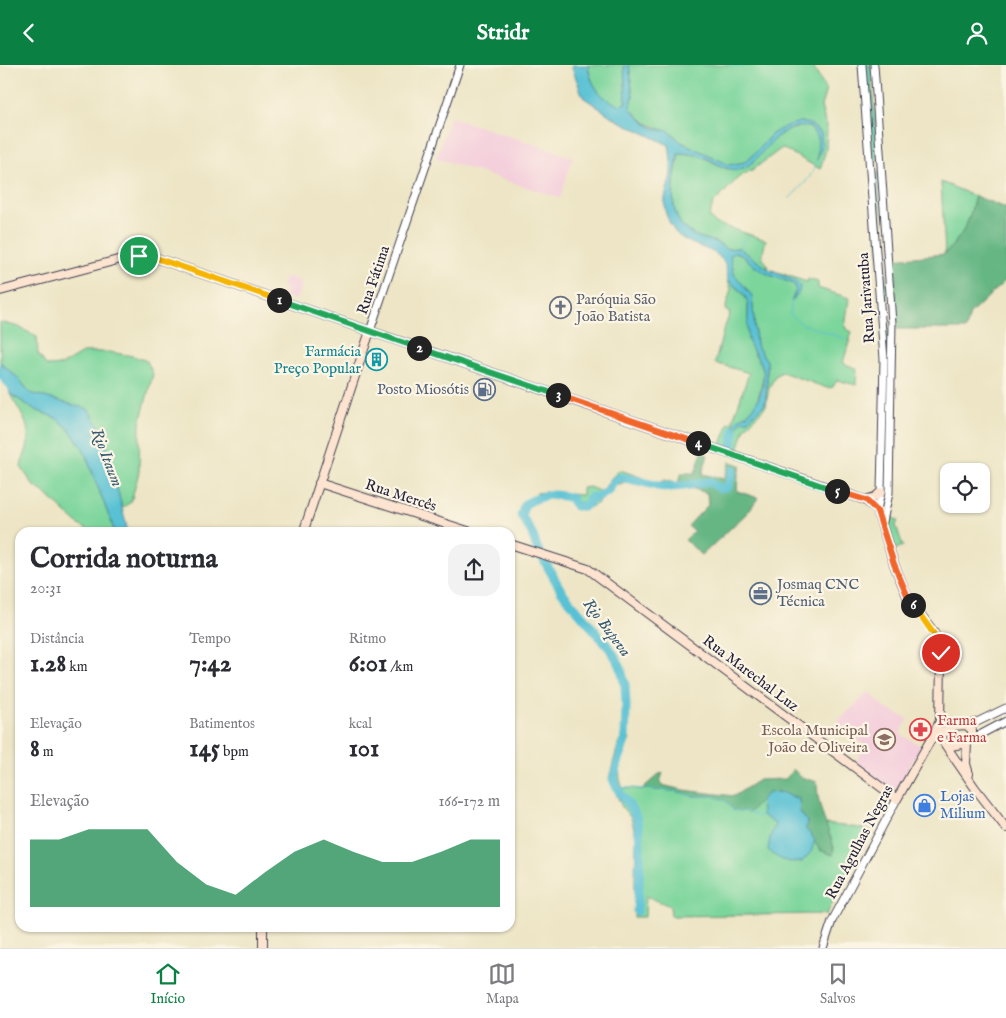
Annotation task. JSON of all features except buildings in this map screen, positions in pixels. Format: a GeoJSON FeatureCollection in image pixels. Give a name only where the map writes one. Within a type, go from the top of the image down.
{"type":"FeatureCollection","features":[{"type":"Feature","properties":{"kind":"main road"},"geometry":{"type":"LineString","coordinates":[[0,291],[121,259],[139,256],[153,257],[866,500],[877,511]]}},
{"type":"Feature","properties":{"kind":"main road","name":"Rua Fátima"},"geometry":{"type":"LineString","coordinates":[[305,527],[370,331]]}},
{"type":"Feature","properties":{"kind":"main road","name":"Rua Mercês"},"geometry":{"type":"LineString","coordinates":[[319,483],[455,527]]}},
{"type":"Feature","properties":{"kind":"main road"},"geometry":{"type":"LineString","coordinates":[[866,500],[875,497],[881,492]]}},
{"type":"Feature","properties":{"kind":"main road","name":"Rua Jarivatuba"},"geometry":{"type":"LineString","coordinates":[[877,511],[908,597],[933,631],[940,646],[942,660],[943,732]]}},
{"type":"Feature","properties":{"kind":"main road","name":"Rua Marechal Luz"},"geometry":{"type":"LineString","coordinates":[[515,546],[588,569],[897,799]]}},
{"type":"Feature","properties":{"kind":"main road"},"geometry":{"type":"LineString","coordinates":[[924,752],[943,732],[966,725],[972,730],[966,764],[975,788]]}},
{"type":"Feature","properties":{"kind":"main road"},"geometry":{"type":"LineString","coordinates":[[943,732],[951,746],[969,741]]}},
{"type":"Feature","properties":{"kind":"main road"},"geometry":{"type":"LineString","coordinates":[[943,732],[975,788],[1006,828]]}},
{"type":"Feature","properties":{"kind":"main road","name":"Rua Agulhas Negras"},"geometry":{"type":"LineString","coordinates":[[897,799],[931,739],[943,732]]}},
{"type":"Feature","properties":{"kind":"main road"},"geometry":{"type":"LineString","coordinates":[[263,932],[263,948]]}},
{"type":"Feature","properties":{"kind":"street","name":"Rua Fátima"},"geometry":{"type":"LineString","coordinates":[[370,331],[460,65]]}},
{"type":"Feature","properties":{"kind":"street","name":"Rua Jarivatuba"},"geometry":{"type":"LineString","coordinates":[[862,65],[884,359],[881,492],[877,511]]}},
{"type":"Feature","properties":{"kind":"street","name":"Rua Jarivatuba"},"geometry":{"type":"LineString","coordinates":[[874,65],[892,323],[889,493],[882,529]]}},
{"type":"Feature","properties":{"kind":"street"},"geometry":{"type":"LineString","coordinates":[[966,725],[1006,708]]}},
{"type":"Feature","properties":{"kind":"street"},"geometry":{"type":"LineString","coordinates":[[969,741],[1006,721]]}},
{"type":"Feature","properties":{"kind":"street","name":"Rua Agulhas Negras"},"geometry":{"type":"LineString","coordinates":[[823,948],[832,921],[897,799]]}},
{"type":"Feature","properties":{"kind":"shaded area"},"geometry":{"type":"Polygon","coordinates":[[[450,117],[573,157],[560,198],[436,158],[450,117]]]}},
{"type":"Feature","properties":{"kind":"shaded area"},"geometry":{"type":"Polygon","coordinates":[[[286,276],[302,282],[296,300],[284,296],[286,289],[282,287],[286,276]]]}},
{"type":"Feature","properties":{"kind":"shaded area","name":"Escola Municipal João de Oliveira"},"geometry":{"type":"Polygon","coordinates":[[[869,692],[885,708],[908,719],[900,734],[921,746],[897,790],[893,791],[855,763],[865,745],[837,722],[869,692]]]}},
{"type":"Feature","properties":{"kind":"green space"},"geometry":{"type":"Polygon","coordinates":[[[588,65],[624,65],[626,102],[622,105],[603,96],[591,79],[588,65]]]}},
{"type":"Feature","properties":{"kind":"green space"},"geometry":{"type":"Polygon","coordinates":[[[629,65],[812,65],[826,90],[821,106],[827,130],[826,150],[820,169],[782,148],[739,177],[713,204],[709,217],[715,223],[766,240],[762,256],[769,269],[807,282],[808,279],[818,282],[818,288],[849,298],[845,328],[852,332],[843,363],[857,369],[856,385],[837,380],[833,387],[827,388],[782,372],[776,375],[769,388],[766,406],[745,428],[738,450],[721,444],[729,423],[732,423],[749,373],[715,363],[730,313],[725,310],[731,289],[728,280],[744,295],[748,302],[748,340],[761,363],[764,374],[756,407],[733,425],[736,435],[742,421],[765,404],[767,361],[756,345],[752,296],[734,274],[730,256],[735,252],[740,254],[760,270],[794,284],[796,290],[792,299],[799,292],[795,281],[768,269],[739,248],[726,249],[714,242],[694,235],[684,228],[678,219],[673,199],[679,153],[699,155],[727,169],[748,166],[771,140],[786,131],[802,126],[809,127],[818,137],[818,156],[821,133],[810,124],[800,122],[772,134],[745,162],[729,165],[681,142],[673,134],[646,123],[630,108],[633,97],[629,65]]]}},
{"type":"Feature","properties":{"kind":"green space"},"geometry":{"type":"Polygon","coordinates":[[[864,65],[871,65],[878,160],[876,161],[872,160],[864,65]]]}},
{"type":"Feature","properties":{"kind":"green space"},"geometry":{"type":"Polygon","coordinates":[[[877,169],[889,325],[888,376],[873,170],[877,169]]]}},
{"type":"Feature","properties":{"kind":"green space"},"geometry":{"type":"Polygon","coordinates":[[[941,182],[975,196],[965,228],[945,254],[941,182]]]}},
{"type":"Feature","properties":{"kind":"green space"},"geometry":{"type":"Polygon","coordinates":[[[975,196],[1006,208],[1006,280],[970,314],[966,329],[897,329],[893,259],[945,254],[965,228],[975,196]]]}},
{"type":"Feature","properties":{"kind":"green space"},"geometry":{"type":"Polygon","coordinates":[[[0,322],[19,327],[37,337],[38,354],[47,366],[62,365],[84,352],[109,352],[133,356],[147,361],[153,374],[140,423],[139,472],[131,502],[122,508],[103,431],[44,398],[30,393],[19,379],[0,362],[0,322]]]}},
{"type":"Feature","properties":{"kind":"green space"},"geometry":{"type":"Polygon","coordinates":[[[10,394],[36,410],[56,418],[68,428],[83,448],[113,527],[83,527],[46,494],[33,485],[21,467],[28,444],[27,428],[23,416],[10,394]]]}},
{"type":"Feature","properties":{"kind":"green space"},"geometry":{"type":"Polygon","coordinates":[[[702,452],[708,455],[702,474],[724,479],[730,462],[741,465],[738,474],[737,491],[758,498],[748,512],[702,555],[685,540],[694,531],[688,526],[708,505],[707,493],[676,487],[682,473],[695,473],[702,452]]]}},
{"type":"Feature","properties":{"kind":"green space"},"geometry":{"type":"Polygon","coordinates":[[[620,470],[658,483],[665,480],[677,484],[677,488],[655,488],[626,482],[616,485],[598,503],[586,509],[576,508],[568,498],[540,498],[536,493],[582,495],[582,488],[589,487],[602,492],[611,478],[620,470]]]}},
{"type":"Feature","properties":{"kind":"green space"},"geometry":{"type":"Polygon","coordinates":[[[885,516],[898,520],[896,526],[903,546],[894,550],[885,527],[885,516]]]}},
{"type":"Feature","properties":{"kind":"green space"},"geometry":{"type":"Polygon","coordinates":[[[630,739],[620,770],[623,788],[674,791],[693,796],[713,796],[726,801],[733,810],[761,799],[799,799],[807,821],[806,829],[820,850],[833,855],[834,847],[825,824],[872,831],[827,914],[671,916],[670,906],[646,896],[645,917],[634,917],[636,837],[631,818],[622,807],[609,778],[619,741],[630,739]]]}},
{"type":"Feature","properties":{"kind":"green space"},"geometry":{"type":"Polygon","coordinates":[[[793,769],[801,777],[817,782],[820,804],[832,843],[833,855],[820,850],[806,829],[807,821],[800,812],[798,798],[780,792],[768,793],[750,812],[733,810],[726,801],[713,796],[693,796],[674,791],[642,789],[659,774],[663,773],[660,782],[662,785],[683,790],[734,796],[759,780],[786,779],[793,769]]]}},
{"type":"Feature","properties":{"kind":"water"},"geometry":{"type":"Polygon","coordinates":[[[571,65],[588,65],[591,79],[598,91],[609,100],[622,105],[626,102],[624,65],[629,65],[633,97],[630,108],[638,116],[652,127],[668,130],[681,142],[729,165],[745,162],[772,134],[786,126],[800,122],[810,124],[821,133],[822,146],[817,160],[818,137],[810,127],[797,127],[786,130],[777,136],[748,166],[735,170],[725,168],[698,155],[678,153],[673,199],[678,219],[684,228],[694,235],[714,242],[726,249],[739,248],[768,269],[795,281],[800,286],[799,292],[791,302],[796,290],[794,284],[760,270],[740,254],[735,252],[730,256],[734,274],[752,296],[756,345],[767,361],[765,404],[748,420],[741,421],[732,441],[732,431],[735,424],[739,418],[751,411],[756,404],[760,395],[763,378],[761,363],[748,339],[748,306],[745,296],[728,280],[723,260],[710,251],[685,240],[677,234],[669,222],[665,209],[665,198],[671,172],[669,145],[615,119],[583,97],[571,65]]]}},
{"type":"Feature","properties":{"kind":"water"},"geometry":{"type":"Polygon","coordinates":[[[0,362],[19,379],[30,393],[88,409],[103,431],[127,527],[113,527],[83,448],[68,428],[56,418],[36,410],[10,394],[6,375],[0,371],[0,362]]]}},
{"type":"Feature","properties":{"kind":"water"},"geometry":{"type":"Polygon","coordinates":[[[780,792],[799,799],[800,812],[807,821],[806,829],[815,840],[811,852],[802,862],[784,860],[768,850],[775,824],[762,815],[761,799],[768,793],[780,792]]]}},
{"type":"Feature","properties":{"kind":"waterway"},"geometry":{"type":"LineString","coordinates":[[730,65],[741,67],[747,65]]}},
{"type":"Feature","properties":{"kind":"waterway"},"geometry":{"type":"LineString","coordinates":[[868,65],[876,157]]}},
{"type":"Feature","properties":{"kind":"waterway"},"geometry":{"type":"LineString","coordinates":[[789,199],[810,177],[817,160]]}},
{"type":"Feature","properties":{"kind":"waterway"},"geometry":{"type":"LineString","coordinates":[[877,178],[886,324]]}},
{"type":"Feature","properties":{"kind":"waterway"},"geometry":{"type":"LineString","coordinates":[[740,250],[742,241],[747,236]]}},
{"type":"Feature","properties":{"kind":"waterway"},"geometry":{"type":"LineString","coordinates":[[792,300],[790,314],[802,324],[846,339]]}},
{"type":"Feature","properties":{"kind":"waterway","name":"Rio Itaum"},"geometry":{"type":"LineString","coordinates":[[0,373],[16,391]]}},
{"type":"Feature","properties":{"kind":"waterway","name":"Rio Bupeva"},"geometry":{"type":"LineString","coordinates":[[732,447],[734,430]]}},
{"type":"Feature","properties":{"kind":"waterway","name":"Rio Bupeva"},"geometry":{"type":"LineString","coordinates":[[619,478],[664,487],[709,482],[719,488],[728,487],[733,470]]}},
{"type":"Feature","properties":{"kind":"waterway","name":"Rio Bupeva"},"geometry":{"type":"LineString","coordinates":[[614,481],[608,491],[597,498],[592,497],[589,499],[589,503],[584,506],[576,506],[571,498],[547,495],[525,504],[521,515],[562,592],[611,650],[620,665],[625,685],[625,740],[613,779],[630,806],[638,824],[640,862],[637,911]]}},
{"type":"Feature","properties":{"kind":"waterway"},"geometry":{"type":"LineString","coordinates":[[618,787],[674,791],[693,796],[713,796],[726,801],[733,810],[750,812],[758,817],[762,815]]}},
{"type":"Feature","properties":{"kind":"place","name":"Paróquia São João Batista"},"geometry":{"type":"Point","coordinates":[560,308]}},
{"type":"Feature","properties":{"kind":"place","name":"Farmácia Preço Popular"},"geometry":{"type":"Point","coordinates":[377,360]}},
{"type":"Feature","properties":{"kind":"place","name":"Posto Miosótis"},"geometry":{"type":"Point","coordinates":[485,389]}},
{"type":"Feature","properties":{"kind":"place","name":"Josmaq CNC Técnica"},"geometry":{"type":"Point","coordinates":[761,593]}},
{"type":"Feature","properties":{"kind":"place","name":"Farma e Farma"},"geometry":{"type":"Point","coordinates":[921,729]}},
{"type":"Feature","properties":{"kind":"place","name":"Escola Municipal João de Oliveira"},"geometry":{"type":"Point","coordinates":[884,739]}},
{"type":"Feature","properties":{"kind":"place","name":"Lojas Milium"},"geometry":{"type":"Point","coordinates":[924,805]}},
{"type":"Feature","properties":{"kind":"route"},"geometry":{"type":"LineString","coordinates":[[139,256],[153,257],[866,500],[877,511],[894,564],[908,597],[933,631],[938,640],[941,653]]}}]}
